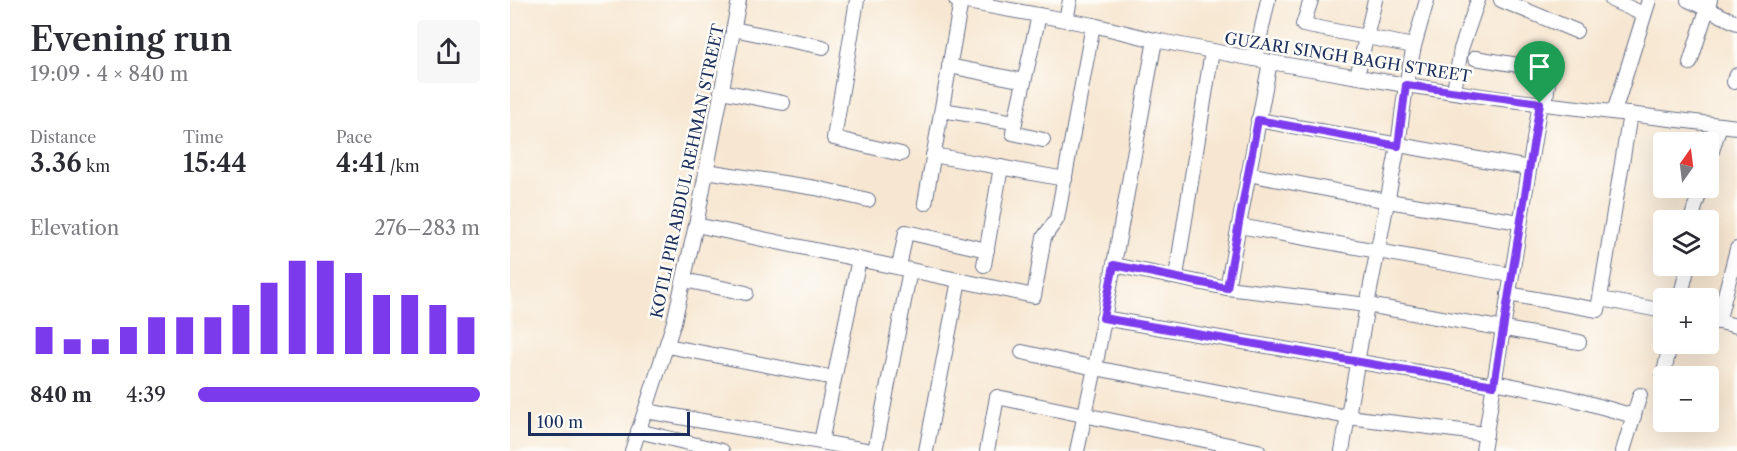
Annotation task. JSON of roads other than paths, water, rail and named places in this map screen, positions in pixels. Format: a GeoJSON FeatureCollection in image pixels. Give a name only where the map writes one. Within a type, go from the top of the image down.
{"type":"FeatureCollection","features":[{"type":"Feature","properties":{"kind":"street","name":"KOTLI PIR ABDUL REHMAN STREET"},"geometry":{"type":"LineString","coordinates":[[632,451],[667,346],[684,280],[739,0]]}},
{"type":"Feature","properties":{"kind":"street"},"geometry":{"type":"LineString","coordinates":[[857,0],[834,138],[901,154]]}},
{"type":"Feature","properties":{"kind":"street"},"geometry":{"type":"LineString","coordinates":[[925,203],[942,110],[958,0]]}},
{"type":"Feature","properties":{"kind":"street","name":"GUZARI SINGH BAGH STREET"},"geometry":{"type":"LineString","coordinates":[[958,0],[1000,4],[1039,15],[1155,40],[1406,85],[1737,127]]}},
{"type":"Feature","properties":{"kind":"street"},"geometry":{"type":"LineString","coordinates":[[1066,20],[1070,0]]}},
{"type":"Feature","properties":{"kind":"street"},"geometry":{"type":"LineString","coordinates":[[1255,59],[1268,0]]}},
{"type":"Feature","properties":{"kind":"street"},"geometry":{"type":"LineString","coordinates":[[1311,0],[1303,25],[1414,46]]}},
{"type":"Feature","properties":{"kind":"street"},"geometry":{"type":"LineString","coordinates":[[1358,76],[1375,0]]}},
{"type":"Feature","properties":{"kind":"street"},"geometry":{"type":"LineString","coordinates":[[1342,451],[1356,362],[1398,146],[1406,85],[1427,0]]}},
{"type":"Feature","properties":{"kind":"street"},"geometry":{"type":"LineString","coordinates":[[1454,91],[1461,49],[1478,0]]}},
{"type":"Feature","properties":{"kind":"street"},"geometry":{"type":"LineString","coordinates":[[1501,0],[1576,31]]}},
{"type":"Feature","properties":{"kind":"street"},"geometry":{"type":"LineString","coordinates":[[1612,0],[1643,14]]}},
{"type":"Feature","properties":{"kind":"street"},"geometry":{"type":"LineString","coordinates":[[1614,112],[1649,0]]}},
{"type":"Feature","properties":{"kind":"street"},"geometry":{"type":"LineString","coordinates":[[1688,0],[1708,4],[1737,23]]}},
{"type":"Feature","properties":{"kind":"street"},"geometry":{"type":"LineString","coordinates":[[1690,63],[1708,4]]}},
{"type":"Feature","properties":{"kind":"street"},"geometry":{"type":"LineString","coordinates":[[1039,15],[1013,133],[1043,140]]}},
{"type":"Feature","properties":{"kind":"street"},"geometry":{"type":"LineString","coordinates":[[696,225],[1034,296],[1044,237],[1057,219],[1093,25]]}},
{"type":"Feature","properties":{"kind":"street"},"geometry":{"type":"LineString","coordinates":[[733,30],[823,47]]}},
{"type":"Feature","properties":{"kind":"street"},"geometry":{"type":"LineString","coordinates":[[1077,451],[1095,368],[1155,40]]}},
{"type":"Feature","properties":{"kind":"street"},"geometry":{"type":"LineString","coordinates":[[1176,276],[1212,51]]}},
{"type":"Feature","properties":{"kind":"street"},"geometry":{"type":"LineString","coordinates":[[1475,58],[1550,70],[1529,168],[1483,451]]}},
{"type":"Feature","properties":{"kind":"street"},"geometry":{"type":"LineString","coordinates":[[1227,288],[1270,62]]}},
{"type":"Feature","properties":{"kind":"street"},"geometry":{"type":"LineString","coordinates":[[949,66],[1024,81]]}},
{"type":"Feature","properties":{"kind":"street"},"geometry":{"type":"LineString","coordinates":[[721,91],[783,103]]}},
{"type":"Feature","properties":{"kind":"street"},"geometry":{"type":"LineString","coordinates":[[942,110],[1015,122]]}},
{"type":"Feature","properties":{"kind":"street"},"geometry":{"type":"LineString","coordinates":[[1508,294],[1597,311],[1630,114]]}},
{"type":"Feature","properties":{"kind":"street"},"geometry":{"type":"LineString","coordinates":[[1258,120],[1529,168]]}},
{"type":"Feature","properties":{"kind":"street"},"geometry":{"type":"LineString","coordinates":[[1718,132],[1720,125]]}},
{"type":"Feature","properties":{"kind":"street"},"geometry":{"type":"LineString","coordinates":[[933,155],[1065,179]]}},
{"type":"Feature","properties":{"kind":"street"},"geometry":{"type":"LineString","coordinates":[[984,265],[1001,167]]}},
{"type":"Feature","properties":{"kind":"street"},"geometry":{"type":"LineString","coordinates":[[706,171],[868,200]]}},
{"type":"Feature","properties":{"kind":"street"},"geometry":{"type":"LineString","coordinates":[[1248,174],[1388,201],[1520,222]]}},
{"type":"Feature","properties":{"kind":"street"},"geometry":{"type":"LineString","coordinates":[[1239,226],[1511,275]]}},
{"type":"Feature","properties":{"kind":"street"},"geometry":{"type":"LineString","coordinates":[[646,411],[873,451],[905,269],[906,232],[987,250]]}},
{"type":"Feature","properties":{"kind":"street"},"geometry":{"type":"LineString","coordinates":[[1719,303],[1737,249]]}},
{"type":"Feature","properties":{"kind":"street"},"geometry":{"type":"LineString","coordinates":[[821,442],[859,259]]}},
{"type":"Feature","properties":{"kind":"street"},"geometry":{"type":"LineString","coordinates":[[1114,265],[1227,288],[1367,305],[1579,342]]}},
{"type":"Feature","properties":{"kind":"street"},"geometry":{"type":"LineString","coordinates":[[684,280],[746,293]]}},
{"type":"Feature","properties":{"kind":"street"},"geometry":{"type":"LineString","coordinates":[[926,451],[959,280]]}},
{"type":"Feature","properties":{"kind":"street"},"geometry":{"type":"LineString","coordinates":[[1600,299],[1653,309]]}},
{"type":"Feature","properties":{"kind":"street"},"geometry":{"type":"LineString","coordinates":[[1103,318],[1356,362],[1494,383],[1563,396],[1634,416]]}},
{"type":"Feature","properties":{"kind":"street"},"geometry":{"type":"LineString","coordinates":[[1719,322],[1737,326]]}},
{"type":"Feature","properties":{"kind":"street"},"geometry":{"type":"LineString","coordinates":[[667,346],[834,378]]}},
{"type":"Feature","properties":{"kind":"street"},"geometry":{"type":"LineString","coordinates":[[1022,352],[1348,417],[1486,434]]}},
{"type":"Feature","properties":{"kind":"street"},"geometry":{"type":"LineString","coordinates":[[1623,451],[1640,395]]}},
{"type":"Feature","properties":{"kind":"street"},"geometry":{"type":"LineString","coordinates":[[987,451],[997,397],[1258,451]]}},
{"type":"Feature","properties":{"kind":"street"},"geometry":{"type":"LineString","coordinates":[[638,431],[722,451]]}}]}
